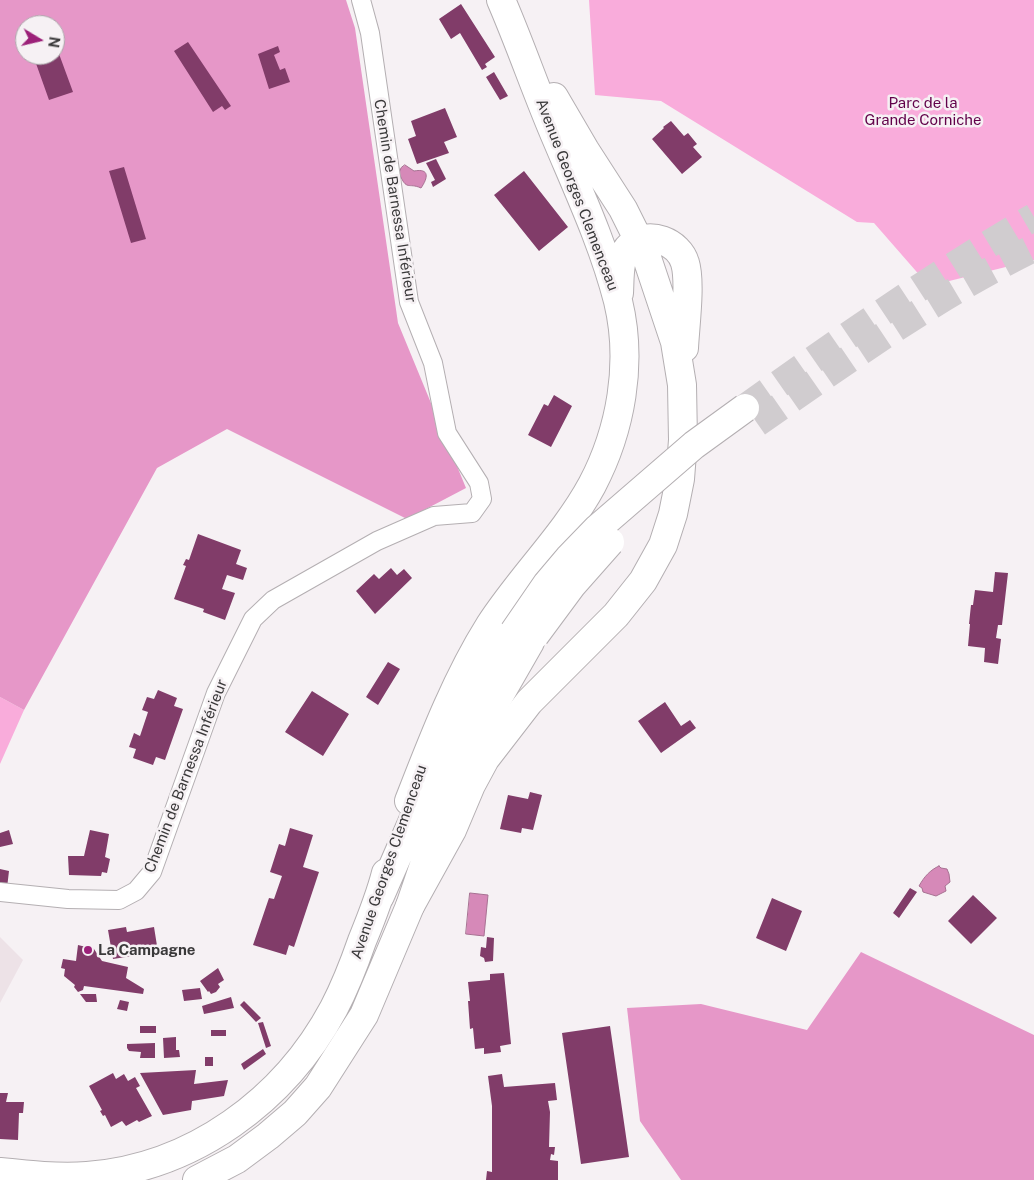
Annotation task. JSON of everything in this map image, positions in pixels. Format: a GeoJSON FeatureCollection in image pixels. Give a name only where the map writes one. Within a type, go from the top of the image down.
{"type":"FeatureCollection","features":[{"type":"Feature","properties":{"kind":"main road","name":"Avenue Georges Clemenceau"},"geometry":{"type":"LineString","coordinates":[[0,1172],[37,1176],[87,1176],[150,1164],[189,1150],[216,1135],[242,1117],[292,1068],[316,1039],[335,1007],[380,896],[399,827],[431,745],[452,698],[489,626],[582,503],[608,450],[619,412],[623,376],[623,334],[618,302],[606,262],[542,106],[502,0]]}},
{"type":"Feature","properties":{"kind":"main road","name":"Avenue Georges Clemenceau"},"geometry":{"type":"LineString","coordinates":[[197,1180],[237,1159],[268,1136],[295,1113],[318,1087],[364,1015],[410,906],[452,830],[485,759],[529,702],[616,615],[642,581],[663,545],[674,514],[680,479],[683,440],[682,385],[675,342],[647,258],[623,209],[585,150],[513,26]]}},
{"type":"Feature","properties":{"kind":"main road"},"geometry":{"type":"LineString","coordinates":[[618,302],[620,267],[624,255],[631,245],[639,241]]}},
{"type":"Feature","properties":{"kind":"main road"},"geometry":{"type":"LineString","coordinates":[[410,906],[439,821],[464,757],[547,584],[598,528],[694,445],[751,415]]}},
{"type":"Feature","properties":{"kind":"main road"},"geometry":{"type":"LineString","coordinates":[[380,896],[428,786],[457,728],[522,637]]}},
{"type":"Feature","properties":{"kind":"street","name":"Chemin de Barnessa Inférieur"},"geometry":{"type":"LineString","coordinates":[[0,892],[68,899],[119,900],[136,891],[152,872],[216,693],[253,619],[273,600],[377,541],[434,516],[472,513],[482,499],[479,483],[447,433],[433,363],[409,302],[370,33],[360,0]]}},
{"type":"Feature","properties":{"kind":"shaded area"},"geometry":{"type":"Polygon","coordinates":[[[0,0],[346,0],[355,28],[398,323],[466,488],[407,519],[227,429],[157,468],[24,710],[0,697],[0,0]]]}},
{"type":"Feature","properties":{"kind":"shaded area"},"geometry":{"type":"Polygon","coordinates":[[[405,165],[414,171],[425,172],[425,181],[421,188],[404,183],[399,173],[405,165]]]}},
{"type":"Feature","properties":{"kind":"shaded area"},"geometry":{"type":"Polygon","coordinates":[[[939,866],[947,869],[949,874],[950,882],[945,886],[946,891],[936,896],[923,892],[919,886],[930,872],[939,866]]]}},
{"type":"Feature","properties":{"kind":"shaded area"},"geometry":{"type":"Polygon","coordinates":[[[470,893],[488,895],[484,936],[466,934],[470,893]]]}},
{"type":"Feature","properties":{"kind":"shaded area"},"geometry":{"type":"Polygon","coordinates":[[[0,937],[23,960],[0,1003],[0,937]]]}},
{"type":"Feature","properties":{"kind":"shaded area"},"geometry":{"type":"Polygon","coordinates":[[[861,952],[1034,1035],[1034,1180],[681,1180],[640,1121],[627,1008],[701,1004],[807,1030],[861,952]]]}},
{"type":"Feature","properties":{"kind":"green space","name":"Parc de la Grande Corniche"},"geometry":{"type":"Polygon","coordinates":[[[589,0],[1034,0],[1034,260],[929,286],[874,223],[857,222],[661,101],[595,95],[589,0]]]}},
{"type":"Feature","properties":{"kind":"green space"},"geometry":{"type":"Polygon","coordinates":[[[0,697],[24,710],[0,764],[0,697]]]}},
{"type":"Feature","properties":{"kind":"building"},"geometry":{"type":"Polygon","coordinates":[[[461,4],[495,57],[485,64],[487,67],[482,70],[460,33],[451,39],[439,19],[461,4]]]}},
{"type":"Feature","properties":{"kind":"building"},"geometry":{"type":"Polygon","coordinates":[[[188,42],[231,106],[225,110],[222,106],[213,112],[174,51],[188,42]]]}},
{"type":"Feature","properties":{"kind":"building"},"geometry":{"type":"Polygon","coordinates":[[[278,46],[280,52],[274,55],[280,70],[285,68],[290,82],[269,89],[258,54],[278,46]]]}},
{"type":"Feature","properties":{"kind":"building"},"geometry":{"type":"Polygon","coordinates":[[[37,65],[63,65],[73,92],[49,100],[37,65]]]}},
{"type":"Feature","properties":{"kind":"building"},"geometry":{"type":"Polygon","coordinates":[[[494,72],[508,96],[500,100],[486,77],[494,72]]]}},
{"type":"Feature","properties":{"kind":"building"},"geometry":{"type":"Polygon","coordinates":[[[445,108],[457,137],[444,142],[449,153],[417,164],[408,139],[416,136],[411,121],[445,108]]]}},
{"type":"Feature","properties":{"kind":"building"},"geometry":{"type":"Polygon","coordinates":[[[671,121],[684,136],[688,133],[697,144],[693,147],[702,157],[682,174],[652,139],[671,121]]]}},
{"type":"Feature","properties":{"kind":"building"},"geometry":{"type":"Polygon","coordinates":[[[436,159],[446,179],[433,187],[431,182],[435,180],[426,163],[436,159]]]}},
{"type":"Feature","properties":{"kind":"building"},"geometry":{"type":"Polygon","coordinates":[[[124,167],[146,239],[131,243],[109,171],[124,167]]]}},
{"type":"Feature","properties":{"kind":"building"},"geometry":{"type":"Polygon","coordinates":[[[524,171],[568,227],[539,251],[494,195],[524,171]]]}},
{"type":"Feature","properties":{"kind":"building"},"geometry":{"type":"Polygon","coordinates":[[[554,395],[572,406],[551,447],[528,435],[544,404],[548,406],[554,395]]]}},
{"type":"Feature","properties":{"kind":"building"},"geometry":{"type":"Polygon","coordinates":[[[198,534],[241,550],[236,564],[247,568],[243,580],[227,575],[222,589],[235,593],[225,620],[203,612],[204,609],[174,599],[186,566],[183,565],[186,559],[189,560],[198,534]]]}},
{"type":"Feature","properties":{"kind":"building"},"geometry":{"type":"Polygon","coordinates":[[[391,568],[397,575],[404,569],[412,578],[375,614],[356,591],[374,574],[379,579],[391,568]]]}},
{"type":"Feature","properties":{"kind":"building"},"geometry":{"type":"Polygon","coordinates":[[[995,572],[1008,573],[1002,625],[998,625],[996,638],[1001,639],[998,664],[984,662],[985,648],[968,646],[971,605],[973,605],[975,590],[993,592],[995,572]]]}},
{"type":"Feature","properties":{"kind":"building"},"geometry":{"type":"Polygon","coordinates":[[[388,662],[400,669],[378,705],[366,697],[388,662]]]}},
{"type":"Feature","properties":{"kind":"building"},"geometry":{"type":"Polygon","coordinates":[[[158,690],[177,698],[174,706],[183,709],[165,760],[156,757],[153,765],[133,758],[136,749],[129,747],[134,733],[140,736],[148,712],[142,710],[147,697],[154,699],[158,690]]]}},
{"type":"Feature","properties":{"kind":"building"},"geometry":{"type":"Polygon","coordinates":[[[312,691],[349,714],[323,756],[285,732],[312,691]]]}},
{"type":"Feature","properties":{"kind":"building"},"geometry":{"type":"Polygon","coordinates":[[[665,702],[681,726],[690,720],[696,728],[661,753],[638,721],[665,702]]]}},
{"type":"Feature","properties":{"kind":"building"},"geometry":{"type":"Polygon","coordinates":[[[530,792],[542,795],[533,830],[522,828],[521,833],[500,829],[508,795],[528,799],[530,792]]]}},
{"type":"Feature","properties":{"kind":"building"},"geometry":{"type":"Polygon","coordinates":[[[290,828],[313,835],[303,867],[319,872],[294,947],[289,945],[286,955],[253,945],[269,898],[274,899],[282,876],[270,872],[279,844],[285,846],[290,828]]]}},
{"type":"Feature","properties":{"kind":"building"},"geometry":{"type":"Polygon","coordinates":[[[9,830],[13,844],[0,847],[0,833],[9,830]]]}},
{"type":"Feature","properties":{"kind":"building"},"geometry":{"type":"Polygon","coordinates":[[[90,830],[109,834],[105,857],[110,859],[107,873],[102,872],[101,876],[69,875],[68,856],[84,856],[90,830]]]}},
{"type":"Feature","properties":{"kind":"building"},"geometry":{"type":"Polygon","coordinates":[[[0,869],[9,871],[7,888],[0,886],[0,869]]]}},
{"type":"Feature","properties":{"kind":"building"},"geometry":{"type":"Polygon","coordinates":[[[910,888],[917,892],[899,918],[893,913],[910,888]]]}},
{"type":"Feature","properties":{"kind":"building"},"geometry":{"type":"Polygon","coordinates":[[[973,895],[997,918],[971,944],[948,921],[973,895]]]}},
{"type":"Feature","properties":{"kind":"building"},"geometry":{"type":"Polygon","coordinates":[[[772,898],[802,911],[786,951],[756,938],[772,898]]]}},
{"type":"Feature","properties":{"kind":"building"},"geometry":{"type":"Polygon","coordinates":[[[126,927],[127,932],[154,927],[158,952],[113,959],[108,930],[126,927]]]}},
{"type":"Feature","properties":{"kind":"building"},"geometry":{"type":"Polygon","coordinates":[[[487,937],[494,938],[493,961],[485,962],[484,958],[480,956],[481,947],[486,948],[487,937]]]}},
{"type":"Feature","properties":{"kind":"building"},"geometry":{"type":"Polygon","coordinates":[[[78,945],[94,949],[102,961],[128,967],[126,978],[144,989],[143,994],[84,986],[83,990],[78,992],[74,987],[75,985],[64,976],[65,969],[61,968],[63,959],[76,961],[78,945]]]}},
{"type":"Feature","properties":{"kind":"building"},"geometry":{"type":"Polygon","coordinates":[[[218,968],[224,980],[218,984],[220,987],[216,992],[211,994],[200,981],[218,968]]]}},
{"type":"Feature","properties":{"kind":"building"},"geometry":{"type":"Polygon","coordinates":[[[504,973],[511,1044],[500,1046],[501,1052],[484,1054],[484,1048],[475,1049],[473,1028],[470,1029],[468,982],[490,980],[490,974],[504,973]]]}},
{"type":"Feature","properties":{"kind":"building"},"geometry":{"type":"Polygon","coordinates":[[[200,988],[202,999],[184,1001],[182,990],[200,988]]]}},
{"type":"Feature","properties":{"kind":"building"},"geometry":{"type":"Polygon","coordinates":[[[80,994],[96,994],[97,1002],[86,1002],[80,994]]]}},
{"type":"Feature","properties":{"kind":"building"},"geometry":{"type":"Polygon","coordinates":[[[231,997],[234,1008],[204,1014],[202,1006],[231,997]]]}},
{"type":"Feature","properties":{"kind":"building"},"geometry":{"type":"Polygon","coordinates":[[[120,1000],[129,1002],[127,1011],[117,1009],[120,1000]]]}},
{"type":"Feature","properties":{"kind":"building"},"geometry":{"type":"Polygon","coordinates":[[[244,1001],[261,1018],[256,1022],[240,1005],[244,1001]]]}},
{"type":"Feature","properties":{"kind":"building"},"geometry":{"type":"Polygon","coordinates":[[[263,1022],[271,1046],[266,1048],[258,1023],[263,1022]]]}},
{"type":"Feature","properties":{"kind":"building"},"geometry":{"type":"Polygon","coordinates":[[[140,1026],[156,1026],[156,1033],[140,1033],[140,1026]]]}},
{"type":"Feature","properties":{"kind":"building"},"geometry":{"type":"Polygon","coordinates":[[[610,1026],[629,1157],[581,1164],[562,1033],[610,1026]]]}},
{"type":"Feature","properties":{"kind":"building"},"geometry":{"type":"Polygon","coordinates":[[[211,1030],[226,1030],[226,1036],[211,1036],[211,1030]]]}},
{"type":"Feature","properties":{"kind":"building"},"geometry":{"type":"Polygon","coordinates":[[[176,1037],[176,1050],[179,1050],[180,1057],[164,1058],[163,1038],[176,1037]]]}},
{"type":"Feature","properties":{"kind":"building"},"geometry":{"type":"Polygon","coordinates":[[[155,1043],[155,1058],[140,1058],[141,1052],[129,1051],[127,1048],[127,1044],[155,1043]]]}},
{"type":"Feature","properties":{"kind":"building"},"geometry":{"type":"Polygon","coordinates":[[[263,1049],[266,1054],[244,1070],[241,1064],[263,1049]]]}},
{"type":"Feature","properties":{"kind":"building"},"geometry":{"type":"Polygon","coordinates":[[[205,1057],[213,1057],[213,1066],[205,1066],[205,1057]]]}},
{"type":"Feature","properties":{"kind":"building"},"geometry":{"type":"Polygon","coordinates":[[[196,1070],[194,1084],[228,1080],[224,1096],[192,1101],[191,1110],[163,1115],[140,1073],[196,1070]]]}},
{"type":"Feature","properties":{"kind":"building"},"geometry":{"type":"Polygon","coordinates":[[[113,1073],[116,1079],[124,1074],[128,1081],[135,1077],[140,1086],[136,1088],[152,1116],[139,1122],[137,1120],[126,1126],[122,1121],[111,1127],[105,1115],[103,1116],[100,1111],[102,1110],[89,1086],[113,1073]]]}},
{"type":"Feature","properties":{"kind":"building"},"geometry":{"type":"Polygon","coordinates":[[[502,1074],[504,1087],[555,1083],[557,1100],[548,1101],[550,1112],[549,1147],[555,1147],[554,1155],[551,1154],[550,1160],[558,1161],[558,1180],[486,1180],[487,1171],[492,1172],[492,1106],[488,1076],[502,1074]]]}},
{"type":"Feature","properties":{"kind":"building"},"geometry":{"type":"Polygon","coordinates":[[[0,1093],[8,1093],[6,1102],[24,1102],[23,1113],[19,1113],[18,1140],[0,1139],[0,1093]]]}},
{"type":"Feature","properties":{"kind":"tunnel"},"geometry":{"type":"LineString","coordinates":[[745,408],[887,309],[1034,217]]}},
{"type":"Feature","properties":{"kind":"tunnel"},"geometry":{"type":"LineString","coordinates":[[757,423],[892,330],[962,287],[1034,248]]}},
{"type":"Feature","properties":{"kind":"place","name":"La Campagne"},"geometry":{"type":"Point","coordinates":[88,950]}}]}
